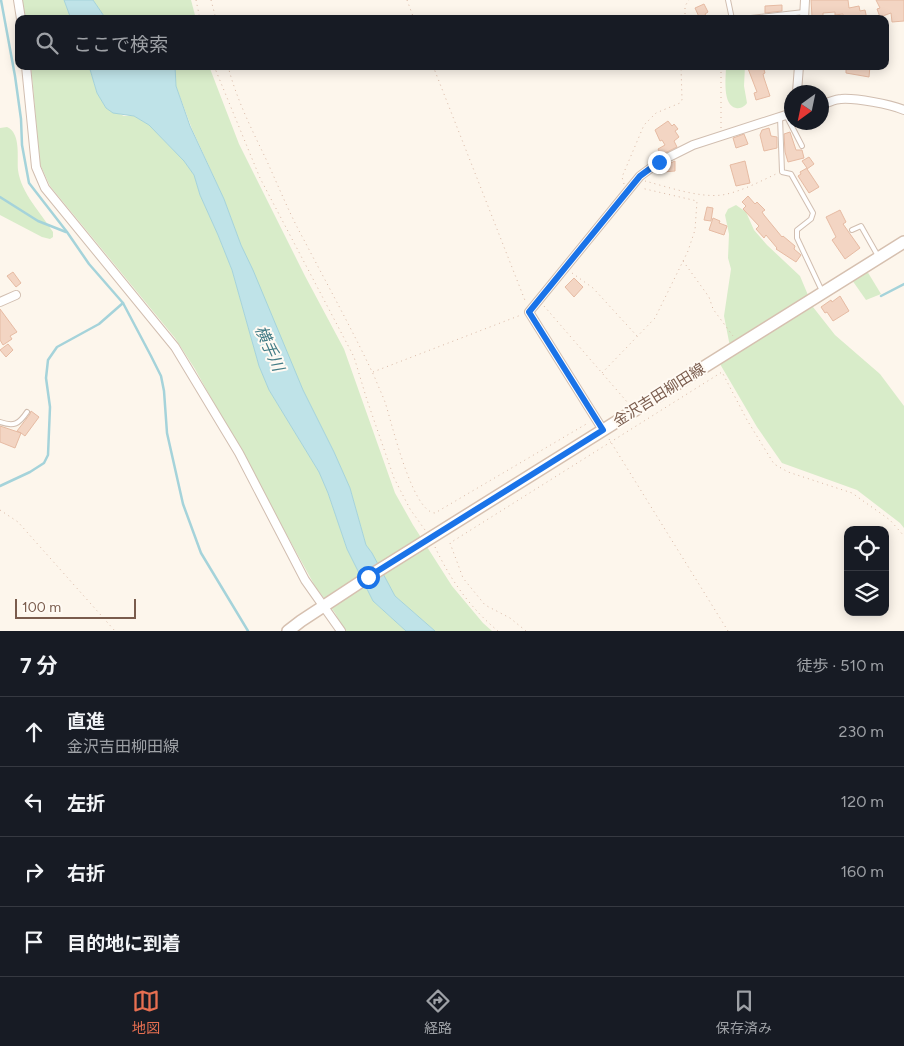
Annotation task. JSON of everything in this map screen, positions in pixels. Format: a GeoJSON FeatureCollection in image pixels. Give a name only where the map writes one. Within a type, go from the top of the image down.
{"type":"FeatureCollection","features":[{"type":"Feature","properties":{"kind":"main road","name":"金沢吉田柳田線"},"geometry":{"type":"LineString","coordinates":[[288,631],[301,620],[410,551],[904,242]]}},
{"type":"Feature","properties":{"kind":"street"},"geometry":{"type":"LineString","coordinates":[[18,0],[20,15]]}},
{"type":"Feature","properties":{"kind":"street"},"geometry":{"type":"LineString","coordinates":[[804,15],[805,0]]}},
{"type":"Feature","properties":{"kind":"street"},"geometry":{"type":"LineString","coordinates":[[26,70],[36,167],[45,188],[174,346],[239,454],[305,580],[341,631]]}},
{"type":"Feature","properties":{"kind":"street"},"geometry":{"type":"LineString","coordinates":[[797,85],[799,70]]}},
{"type":"Feature","properties":{"kind":"street"},"geometry":{"type":"LineString","coordinates":[[829,102],[841,99],[874,102],[904,110]]}},
{"type":"Feature","properties":{"kind":"street"},"geometry":{"type":"LineString","coordinates":[[603,430],[529,312],[635,183],[659,162],[679,151],[784,116]]}},
{"type":"Feature","properties":{"kind":"street"},"geometry":{"type":"LineString","coordinates":[[0,302],[16,295]]}},
{"type":"Feature","properties":{"kind":"lane"},"geometry":{"type":"LineString","coordinates":[[728,0],[731,15]]}},
{"type":"Feature","properties":{"kind":"lane"},"geometry":{"type":"LineString","coordinates":[[785,130],[782,172],[792,174],[814,213],[811,219],[797,230],[797,238],[823,293]]}},
{"type":"Feature","properties":{"kind":"lane"},"geometry":{"type":"LineString","coordinates":[[794,130],[802,146]]}},
{"type":"Feature","properties":{"kind":"lane"},"geometry":{"type":"LineString","coordinates":[[852,230],[861,226],[879,258]]}},
{"type":"Feature","properties":{"kind":"lane"},"geometry":{"type":"LineString","coordinates":[[0,422],[13,425],[18,424],[27,412]]}},
{"type":"Feature","properties":{"kind":"path"},"geometry":{"type":"LineString","coordinates":[[196,0],[199,15]]}},
{"type":"Feature","properties":{"kind":"path"},"geometry":{"type":"LineString","coordinates":[[211,0],[215,15]]}},
{"type":"Feature","properties":{"kind":"path"},"geometry":{"type":"LineString","coordinates":[[407,0],[413,15]]}},
{"type":"Feature","properties":{"kind":"path"},"geometry":{"type":"LineString","coordinates":[[685,15],[685,6],[689,0]]}},
{"type":"Feature","properties":{"kind":"path"},"geometry":{"type":"LineString","coordinates":[[216,70],[260,178],[354,357],[394,478],[410,509],[431,538],[445,569],[477,612],[498,631]]}},
{"type":"Feature","properties":{"kind":"path"},"geometry":{"type":"LineString","coordinates":[[229,70],[235,91],[290,212],[333,292],[372,372],[384,400],[407,476],[414,492],[425,508],[431,513],[435,513],[588,422]]}},
{"type":"Feature","properties":{"kind":"path"},"geometry":{"type":"LineString","coordinates":[[372,372],[529,312],[435,70]]}},
{"type":"Feature","properties":{"kind":"path"},"geometry":{"type":"LineString","coordinates":[[681,70],[682,100],[680,103],[656,113],[644,125],[622,177],[624,185],[635,183],[702,194],[721,195],[782,172]]}},
{"type":"Feature","properties":{"kind":"path"},"geometry":{"type":"LineString","coordinates":[[721,70],[721,136]]}},
{"type":"Feature","properties":{"kind":"path"},"geometry":{"type":"LineString","coordinates":[[602,373],[656,318],[688,251],[695,230],[698,205],[696,201],[635,183]]}},
{"type":"Feature","properties":{"kind":"path"},"geometry":{"type":"LineString","coordinates":[[683,261],[739,345]]}},
{"type":"Feature","properties":{"kind":"path"},"geometry":{"type":"LineString","coordinates":[[565,268],[593,288],[638,336]]}},
{"type":"Feature","properties":{"kind":"path"},"geometry":{"type":"LineString","coordinates":[[539,300],[634,411]]}},
{"type":"Feature","properties":{"kind":"path"},"geometry":{"type":"LineString","coordinates":[[526,631],[510,618],[485,605],[463,578],[450,543],[722,372],[747,420],[774,464],[788,472],[852,493],[890,520],[904,536]]}},
{"type":"Feature","properties":{"kind":"path"},"geometry":{"type":"LineString","coordinates":[[603,430],[728,631]]}},
{"type":"Feature","properties":{"kind":"path"},"geometry":{"type":"LineString","coordinates":[[0,510],[18,522],[115,631]]}},
{"type":"Feature","properties":{"kind":"green space"},"geometry":{"type":"Polygon","coordinates":[[[22,0],[64,0],[70,15],[24,15],[22,0]]]}},
{"type":"Feature","properties":{"kind":"green space"},"geometry":{"type":"Polygon","coordinates":[[[93,0],[191,0],[195,15],[103,15],[93,0]]]}},
{"type":"Feature","properties":{"kind":"green space"},"geometry":{"type":"Polygon","coordinates":[[[31,70],[90,70],[97,93],[106,108],[124,116],[134,116],[149,125],[184,161],[194,175],[200,195],[232,270],[259,366],[269,390],[319,472],[347,549],[373,601],[406,631],[345,631],[335,613],[315,586],[195,369],[175,338],[50,186],[40,164],[31,70]]]}},
{"type":"Feature","properties":{"kind":"green space"},"geometry":{"type":"Polygon","coordinates":[[[175,70],[211,70],[239,144],[344,349],[395,493],[452,586],[492,631],[435,631],[395,596],[366,545],[350,488],[303,390],[241,245],[224,199],[192,129],[176,86],[175,70]]]}},
{"type":"Feature","properties":{"kind":"green space"},"geometry":{"type":"Polygon","coordinates":[[[726,70],[745,70],[744,86],[747,103],[741,108],[732,106],[726,90],[726,70]]]}},
{"type":"Feature","properties":{"kind":"green space"},"geometry":{"type":"Polygon","coordinates":[[[7,127],[14,134],[16,140],[18,170],[23,187],[53,232],[53,237],[50,239],[42,237],[0,215],[0,128],[7,127]]]}},
{"type":"Feature","properties":{"kind":"green space"},"geometry":{"type":"Polygon","coordinates":[[[736,205],[746,212],[754,230],[767,245],[800,276],[813,307],[835,335],[880,374],[904,406],[904,528],[857,490],[782,463],[757,427],[720,364],[732,357],[724,316],[731,269],[728,258],[729,234],[725,215],[728,209],[736,205]]]}},
{"type":"Feature","properties":{"kind":"green space"},"geometry":{"type":"Polygon","coordinates":[[[867,271],[881,294],[866,300],[852,280],[867,271]]]}},
{"type":"Feature","properties":{"kind":"water"},"geometry":{"type":"Polygon","coordinates":[[[64,0],[93,0],[103,15],[70,15],[64,0]]]}},
{"type":"Feature","properties":{"kind":"water","name":"横手川"},"geometry":{"type":"Polygon","coordinates":[[[90,70],[175,70],[176,86],[190,126],[224,199],[241,245],[303,390],[350,488],[366,545],[395,596],[435,631],[406,631],[373,601],[347,549],[319,472],[269,390],[259,366],[232,270],[200,195],[194,175],[184,161],[149,125],[134,116],[113,113],[106,108],[97,93],[90,70]]]}},
{"type":"Feature","properties":{"kind":"building"},"geometry":{"type":"Polygon","coordinates":[[[811,0],[848,0],[849,8],[859,6],[860,11],[865,10],[866,15],[835,15],[835,12],[812,15],[811,0]]]}},
{"type":"Feature","properties":{"kind":"building"},"geometry":{"type":"Polygon","coordinates":[[[876,0],[904,0],[904,21],[892,22],[891,13],[879,15],[877,9],[880,8],[876,0]]]}},
{"type":"Feature","properties":{"kind":"building"},"geometry":{"type":"Polygon","coordinates":[[[704,4],[708,12],[706,15],[698,15],[695,8],[704,4]]]}},
{"type":"Feature","properties":{"kind":"building"},"geometry":{"type":"Polygon","coordinates":[[[782,5],[782,11],[765,13],[765,6],[782,5]]]}},
{"type":"Feature","properties":{"kind":"building"},"geometry":{"type":"Polygon","coordinates":[[[749,70],[764,70],[765,73],[763,74],[770,96],[756,100],[754,93],[757,92],[749,70]]]}},
{"type":"Feature","properties":{"kind":"building"},"geometry":{"type":"Polygon","coordinates":[[[846,70],[870,70],[869,77],[846,73],[846,70]]]}},
{"type":"Feature","properties":{"kind":"building"},"geometry":{"type":"Polygon","coordinates":[[[668,121],[678,129],[675,131],[679,137],[674,141],[677,147],[661,155],[658,149],[665,145],[662,140],[660,141],[655,130],[668,121]]]}},
{"type":"Feature","properties":{"kind":"building"},"geometry":{"type":"Polygon","coordinates":[[[769,128],[771,136],[777,137],[777,148],[764,151],[760,135],[762,130],[769,128]]]}},
{"type":"Feature","properties":{"kind":"building"},"geometry":{"type":"Polygon","coordinates":[[[790,132],[796,150],[802,150],[804,158],[788,162],[785,152],[784,134],[790,132]]]}},
{"type":"Feature","properties":{"kind":"building"},"geometry":{"type":"Polygon","coordinates":[[[744,134],[748,144],[736,148],[733,138],[744,134]]]}},
{"type":"Feature","properties":{"kind":"building"},"geometry":{"type":"Polygon","coordinates":[[[809,157],[814,164],[807,169],[819,187],[809,193],[798,176],[801,174],[800,172],[807,168],[802,161],[809,157]]]}},
{"type":"Feature","properties":{"kind":"building"},"geometry":{"type":"Polygon","coordinates":[[[675,161],[675,171],[663,172],[662,167],[675,161]]]}},
{"type":"Feature","properties":{"kind":"building"},"geometry":{"type":"Polygon","coordinates":[[[745,161],[750,183],[736,186],[730,165],[745,161]]]}},
{"type":"Feature","properties":{"kind":"building"},"geometry":{"type":"Polygon","coordinates":[[[748,196],[755,204],[757,202],[765,210],[762,212],[782,237],[795,246],[794,249],[801,255],[796,262],[776,249],[766,235],[764,238],[756,229],[759,226],[743,209],[746,206],[742,202],[748,196]]]}},
{"type":"Feature","properties":{"kind":"building"},"geometry":{"type":"Polygon","coordinates":[[[707,207],[713,208],[711,221],[704,220],[707,207]]]}},
{"type":"Feature","properties":{"kind":"building"},"geometry":{"type":"Polygon","coordinates":[[[840,210],[846,222],[843,224],[860,248],[845,259],[832,240],[836,237],[826,217],[840,210]]]}},
{"type":"Feature","properties":{"kind":"building"},"geometry":{"type":"Polygon","coordinates":[[[713,218],[727,226],[724,235],[709,230],[713,218]]]}},
{"type":"Feature","properties":{"kind":"building"},"geometry":{"type":"Polygon","coordinates":[[[13,272],[21,283],[16,287],[7,276],[13,272]]]}},
{"type":"Feature","properties":{"kind":"building"},"geometry":{"type":"Polygon","coordinates":[[[574,278],[583,287],[574,297],[565,287],[574,278]]]}},
{"type":"Feature","properties":{"kind":"building"},"geometry":{"type":"Polygon","coordinates":[[[840,296],[849,311],[833,321],[821,307],[840,296]]]}},
{"type":"Feature","properties":{"kind":"building"},"geometry":{"type":"Polygon","coordinates":[[[0,309],[17,332],[10,336],[12,339],[3,345],[0,340],[0,309]]]}},
{"type":"Feature","properties":{"kind":"building"},"geometry":{"type":"Polygon","coordinates":[[[8,344],[13,350],[6,357],[0,350],[8,344]]]}},
{"type":"Feature","properties":{"kind":"building"},"geometry":{"type":"Polygon","coordinates":[[[31,411],[39,417],[25,436],[17,431],[31,411]]]}},
{"type":"Feature","properties":{"kind":"building"},"geometry":{"type":"Polygon","coordinates":[[[0,426],[21,433],[15,448],[0,442],[0,426]]]}},
{"type":"Feature","properties":{"kind":"waterway"},"geometry":{"type":"LineString","coordinates":[[1,0],[15,76],[21,119],[22,145],[29,183],[89,264],[123,303],[161,376],[167,433],[183,504],[201,553],[248,631]]}},
{"type":"Feature","properties":{"kind":"waterway"},"geometry":{"type":"LineString","coordinates":[[0,197],[38,221],[66,232]]}},
{"type":"Feature","properties":{"kind":"waterway"},"geometry":{"type":"LineString","coordinates":[[881,296],[904,284]]}},
{"type":"Feature","properties":{"kind":"waterway"},"geometry":{"type":"LineString","coordinates":[[0,486],[44,463],[48,455],[50,407],[46,378],[48,360],[57,347],[99,324],[123,303]]}},
{"type":"Feature","properties":{"kind":"route"},"geometry":{"type":"LineString","coordinates":[[368,577],[603,430],[529,312],[640,176],[659,162]]}}]}
